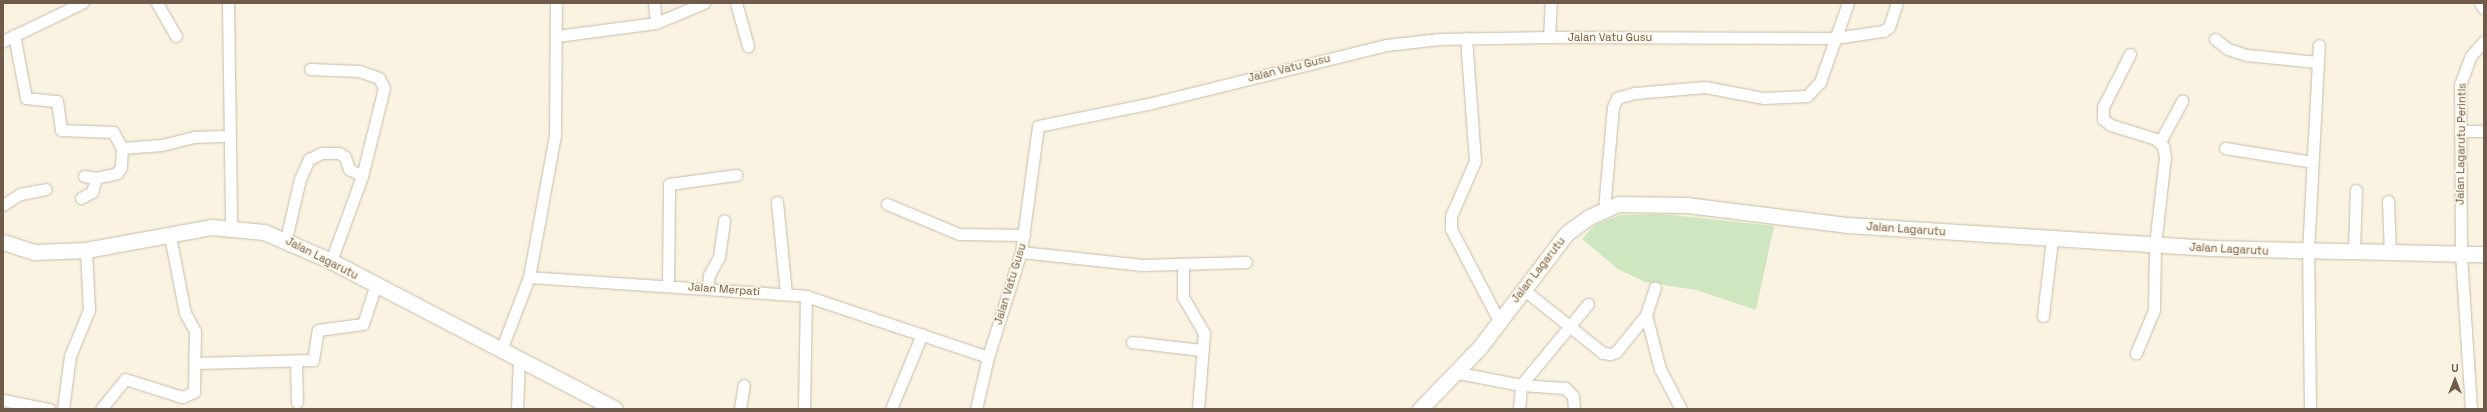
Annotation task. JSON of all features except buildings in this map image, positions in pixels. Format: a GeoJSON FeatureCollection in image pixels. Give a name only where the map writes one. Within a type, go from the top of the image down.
{"type":"FeatureCollection","features":[{"type":"Feature","properties":{"kind":"street"},"geometry":{"type":"LineString","coordinates":[[3,41],[82,3]]}},
{"type":"Feature","properties":{"kind":"street"},"geometry":{"type":"LineString","coordinates":[[157,3],[176,36]]}},
{"type":"Feature","properties":{"kind":"street"},"geometry":{"type":"LineString","coordinates":[[228,3],[228,136],[232,226]]}},
{"type":"Feature","properties":{"kind":"street"},"geometry":{"type":"LineString","coordinates":[[501,350],[529,276],[555,136],[557,36],[556,3]]}},
{"type":"Feature","properties":{"kind":"street"},"geometry":{"type":"LineString","coordinates":[[654,3],[656,23]]}},
{"type":"Feature","properties":{"kind":"street"},"geometry":{"type":"LineString","coordinates":[[557,36],[656,23],[704,3]]}},
{"type":"Feature","properties":{"kind":"street"},"geometry":{"type":"LineString","coordinates":[[736,3],[748,46]]}},
{"type":"Feature","properties":{"kind":"street"},"geometry":{"type":"LineString","coordinates":[[1549,37],[1551,3]]}},
{"type":"Feature","properties":{"kind":"street"},"geometry":{"type":"LineString","coordinates":[[1604,209],[1613,107],[1617,98],[1635,93],[1705,87],[1764,98],[1803,97],[1814,91],[1820,82],[1848,3]]}},
{"type":"Feature","properties":{"kind":"street","name":"Jalan Vatu Gusu"},"geometry":{"type":"LineString","coordinates":[[976,409],[988,357],[1021,252],[1038,126],[1148,104],[1387,45],[1466,38],[1835,38],[1883,31],[1890,27],[1897,3]]}},
{"type":"Feature","properties":{"kind":"street"},"geometry":{"type":"LineString","coordinates":[[2480,3],[2484,9]]}},
{"type":"Feature","properties":{"kind":"street"},"geometry":{"type":"LineString","coordinates":[[14,35],[26,98],[57,101],[61,130],[114,132],[122,148],[121,167],[117,173],[96,178],[84,176]]}},
{"type":"Feature","properties":{"kind":"street"},"geometry":{"type":"LineString","coordinates":[[1466,38],[1475,161],[1451,216],[1451,229],[1499,321]]}},
{"type":"Feature","properties":{"kind":"street"},"geometry":{"type":"LineString","coordinates":[[2215,39],[2228,49],[2247,55],[2317,62]]}},
{"type":"Feature","properties":{"kind":"street","name":"Jalan Lagarutu Perintis"},"geometry":{"type":"LineString","coordinates":[[2471,409],[2461,254],[2460,131],[2463,72],[2474,49],[2484,41]]}},
{"type":"Feature","properties":{"kind":"street"},"geometry":{"type":"LineString","coordinates":[[2310,409],[2308,252],[2319,45]]}},
{"type":"Feature","properties":{"kind":"street"},"geometry":{"type":"LineString","coordinates":[[2130,54],[2103,107],[2103,119],[2111,125],[2160,142]]}},
{"type":"Feature","properties":{"kind":"street"},"geometry":{"type":"LineString","coordinates":[[310,69],[347,69],[371,74],[383,82],[384,95],[362,176],[331,261]]}},
{"type":"Feature","properties":{"kind":"street"},"geometry":{"type":"LineString","coordinates":[[2136,354],[2154,310],[2155,245],[2165,157],[2160,142],[2182,101]]}},
{"type":"Feature","properties":{"kind":"street"},"geometry":{"type":"LineString","coordinates":[[2460,131],[2484,131]]}},
{"type":"Feature","properties":{"kind":"street"},"geometry":{"type":"LineString","coordinates":[[122,148],[162,145],[193,136],[228,136]]}},
{"type":"Feature","properties":{"kind":"street"},"geometry":{"type":"LineString","coordinates":[[2225,148],[2312,162]]}},
{"type":"Feature","properties":{"kind":"street"},"geometry":{"type":"LineString","coordinates":[[286,239],[300,179],[309,159],[322,153],[339,153],[345,157],[349,169],[362,176]]}},
{"type":"Feature","properties":{"kind":"street"},"geometry":{"type":"LineString","coordinates":[[668,285],[669,184],[736,175]]}},
{"type":"Feature","properties":{"kind":"street"},"geometry":{"type":"LineString","coordinates":[[81,198],[92,192],[96,178]]}},
{"type":"Feature","properties":{"kind":"street"},"geometry":{"type":"LineString","coordinates":[[3,205],[20,194],[46,189]]}},
{"type":"Feature","properties":{"kind":"street"},"geometry":{"type":"LineString","coordinates":[[2354,252],[2356,190]]}},
{"type":"Feature","properties":{"kind":"street"},"geometry":{"type":"LineString","coordinates":[[2388,201],[2390,253]]}},
{"type":"Feature","properties":{"kind":"street"},"geometry":{"type":"LineString","coordinates":[[777,202],[786,294]]}},
{"type":"Feature","properties":{"kind":"street","name":"Jalan Lagarutu"},"geometry":{"type":"LineString","coordinates":[[1420,409],[1459,373],[1567,233],[1604,209],[1641,202],[1687,205],[1847,225],[2052,239],[2308,252],[2484,254]]}},
{"type":"Feature","properties":{"kind":"street"},"geometry":{"type":"LineString","coordinates":[[886,204],[959,234],[1024,235]]}},
{"type":"Feature","properties":{"kind":"street"},"geometry":{"type":"LineString","coordinates":[[708,288],[710,275],[719,257],[724,220]]}},
{"type":"Feature","properties":{"kind":"street","name":"Jalan Lagarutu"},"geometry":{"type":"LineString","coordinates":[[3,242],[25,251],[86,250],[232,226],[286,239],[331,261],[375,286],[519,358],[615,409]]}},
{"type":"Feature","properties":{"kind":"street"},"geometry":{"type":"LineString","coordinates":[[101,409],[125,379],[165,393],[191,396],[196,363],[195,331],[185,313],[170,236]]}},
{"type":"Feature","properties":{"kind":"street"},"geometry":{"type":"LineString","coordinates":[[2044,316],[2052,239]]}},
{"type":"Feature","properties":{"kind":"street"},"geometry":{"type":"LineString","coordinates":[[64,409],[70,356],[89,310],[86,250]]}},
{"type":"Feature","properties":{"kind":"street"},"geometry":{"type":"LineString","coordinates":[[1021,252],[1073,261],[1183,265],[1246,262]]}},
{"type":"Feature","properties":{"kind":"street"},"geometry":{"type":"LineString","coordinates":[[1183,265],[1183,297],[1204,333],[1198,409]]}},
{"type":"Feature","properties":{"kind":"street","name":"Jalan Merpati"},"geometry":{"type":"LineString","coordinates":[[529,276],[806,296],[988,357]]}},
{"type":"Feature","properties":{"kind":"street"},"geometry":{"type":"LineString","coordinates":[[196,363],[296,362],[316,358],[317,335],[321,328],[362,324],[375,286]]}},
{"type":"Feature","properties":{"kind":"street"},"geometry":{"type":"LineString","coordinates":[[1523,289],[1603,353],[1610,354],[1616,352],[1646,315],[1655,287]]}},
{"type":"Feature","properties":{"kind":"street"},"geometry":{"type":"LineString","coordinates":[[804,409],[806,296]]}},
{"type":"Feature","properties":{"kind":"street"},"geometry":{"type":"LineString","coordinates":[[1519,409],[1521,385],[1588,304]]}},
{"type":"Feature","properties":{"kind":"street"},"geometry":{"type":"LineString","coordinates":[[1646,315],[1660,369],[1681,409]]}},
{"type":"Feature","properties":{"kind":"street"},"geometry":{"type":"LineString","coordinates":[[891,409],[922,334]]}},
{"type":"Feature","properties":{"kind":"street"},"geometry":{"type":"LineString","coordinates":[[1132,342],[1202,350]]}},
{"type":"Feature","properties":{"kind":"street"},"geometry":{"type":"LineString","coordinates":[[517,409],[519,358]]}},
{"type":"Feature","properties":{"kind":"street"},"geometry":{"type":"LineString","coordinates":[[296,362],[297,402]]}},
{"type":"Feature","properties":{"kind":"street"},"geometry":{"type":"LineString","coordinates":[[1459,373],[1521,385],[1565,388],[1573,396],[1574,409]]}},
{"type":"Feature","properties":{"kind":"street"},"geometry":{"type":"LineString","coordinates":[[740,409],[744,384]]}},
{"type":"Feature","properties":{"kind":"street"},"geometry":{"type":"LineString","coordinates":[[3,400],[49,409]]}},
{"type":"Feature","properties":{"kind":"green space"},"geometry":{"type":"Polygon","coordinates":[[[1662,214],[1774,226],[1756,310],[1696,290],[1645,282],[1618,269],[1582,239],[1595,225],[1620,215],[1662,214]]]}}]}
